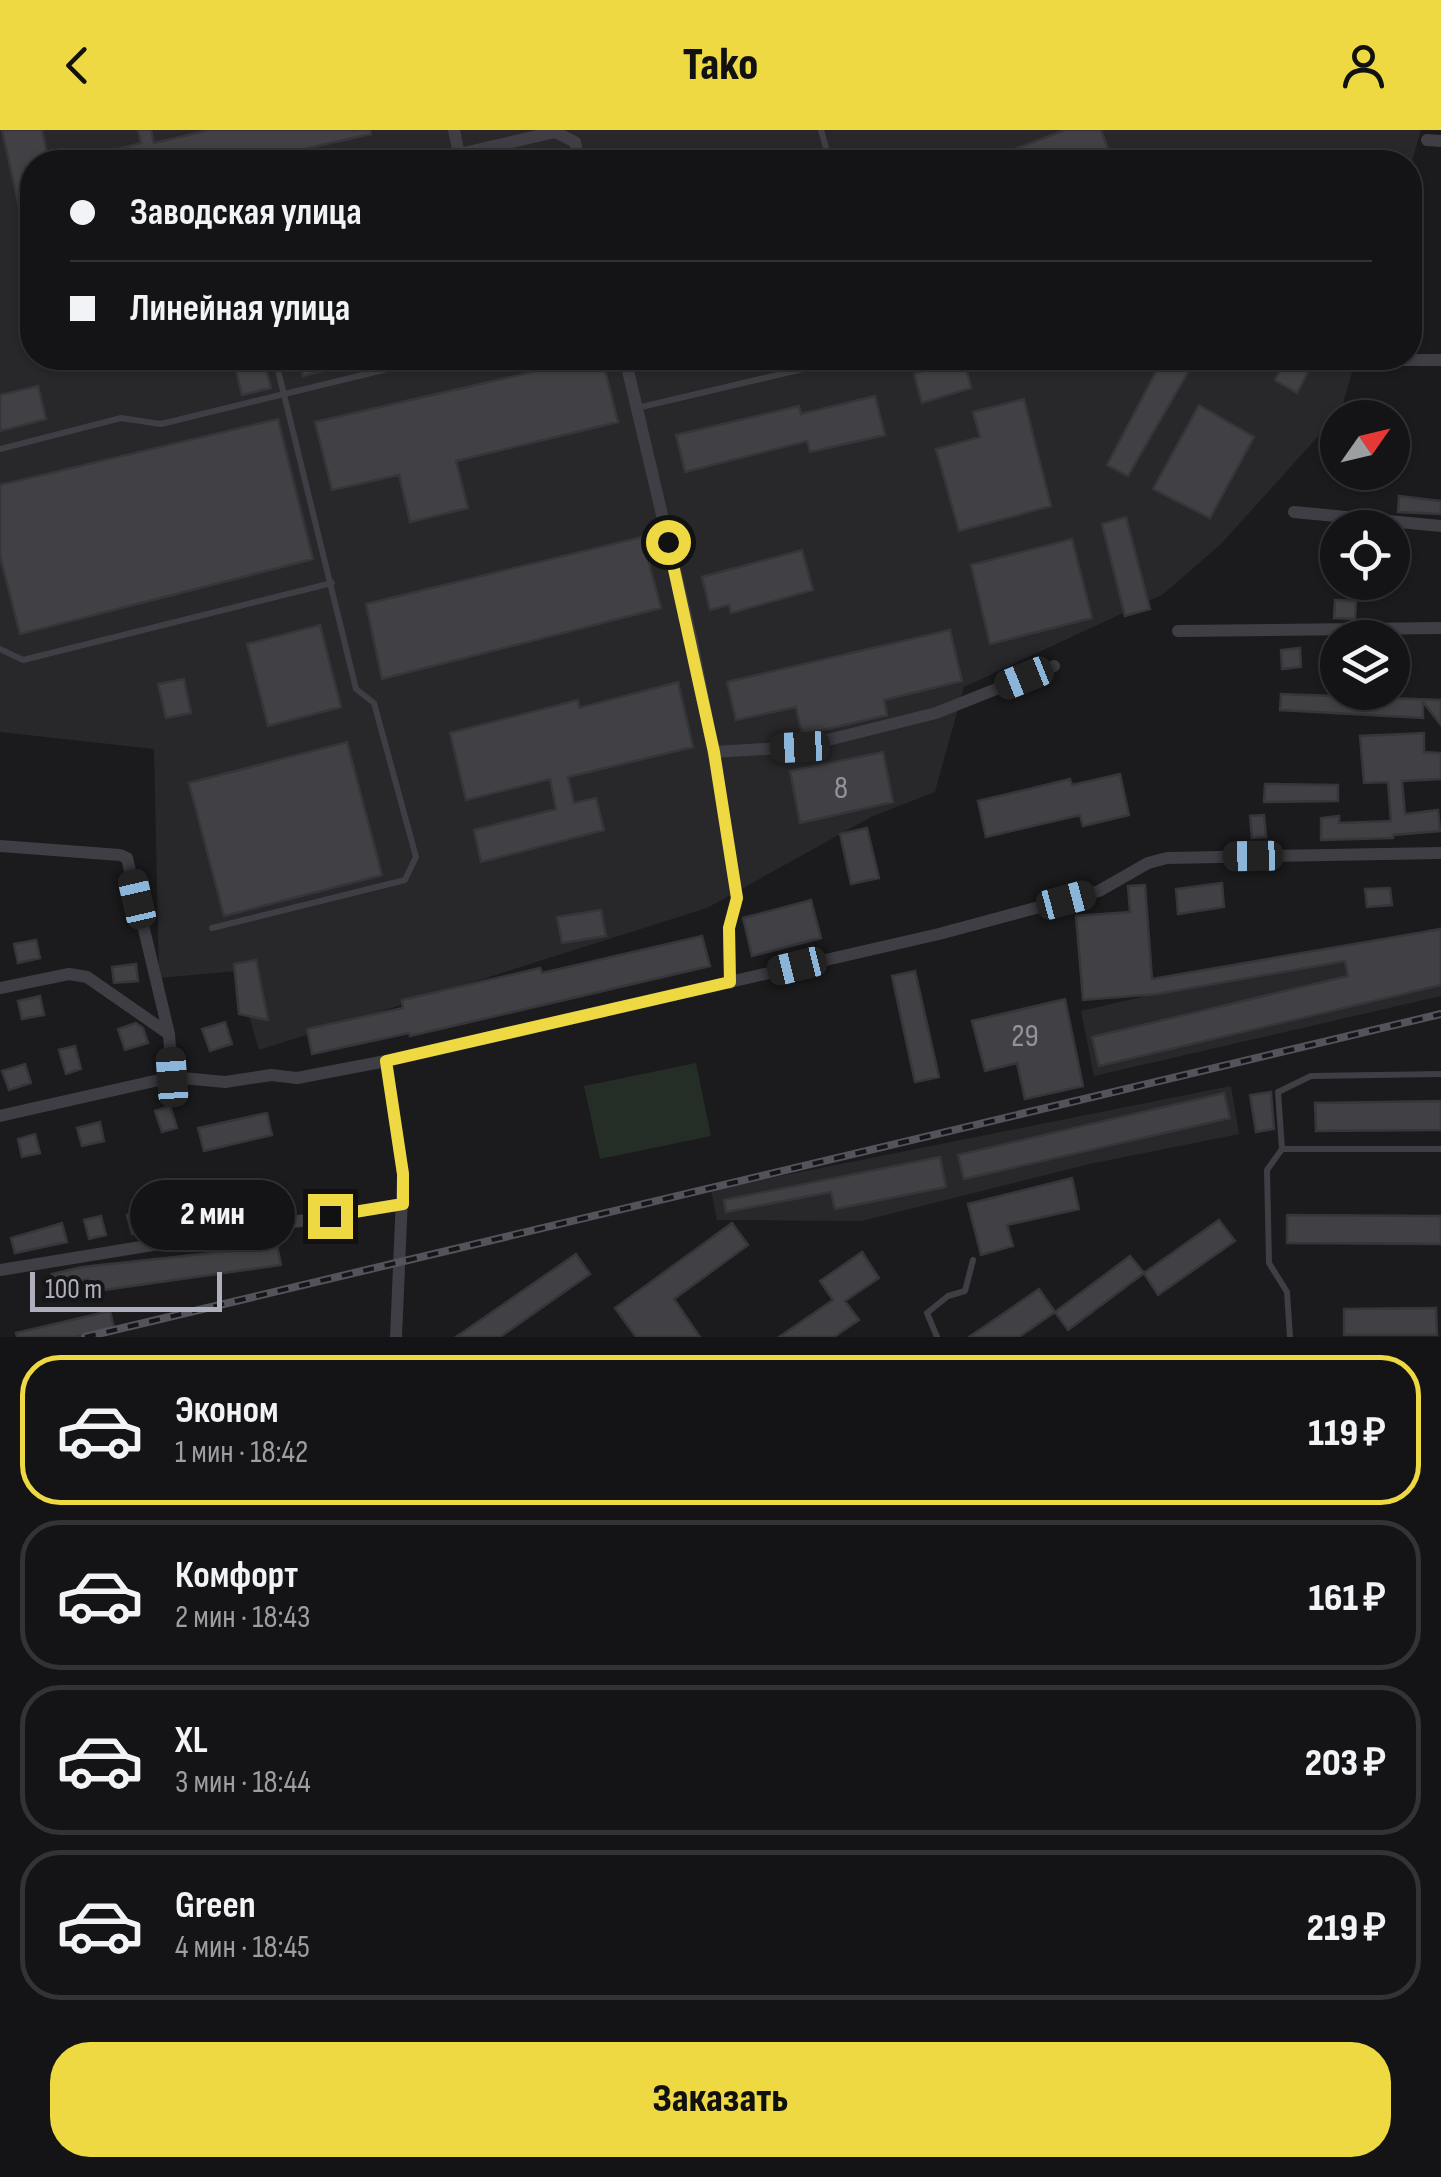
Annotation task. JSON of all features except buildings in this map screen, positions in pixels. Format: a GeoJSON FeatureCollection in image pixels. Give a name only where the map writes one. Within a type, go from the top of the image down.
{"type":"FeatureCollection","features":[{"type":"Feature","properties":{"kind":"street"},"geometry":{"type":"LineString","coordinates":[[476,150],[555,132],[574,142],[576,150]]}},
{"type":"Feature","properties":{"kind":"street"},"geometry":{"type":"LineString","coordinates":[[628,370],[714,752],[737,898],[729,928],[730,982]]}},
{"type":"Feature","properties":{"kind":"street"},"geometry":{"type":"LineString","coordinates":[[1294,512],[1441,526]]}},
{"type":"Feature","properties":{"kind":"street"},"geometry":{"type":"LineString","coordinates":[[1178,631],[1441,628]]}},
{"type":"Feature","properties":{"kind":"street"},"geometry":{"type":"LineString","coordinates":[[714,752],[800,747],[936,714],[1054,666]]}},
{"type":"Feature","properties":{"kind":"street"},"geometry":{"type":"LineString","coordinates":[[0,846],[127,858],[169,1034],[172,1077]]}},
{"type":"Feature","properties":{"kind":"street"},"geometry":{"type":"LineString","coordinates":[[0,1116],[172,1077],[226,1082],[270,1075],[297,1078],[386,1061],[1099,891],[1148,862],[1178,857],[1441,852]]}},
{"type":"Feature","properties":{"kind":"street"},"geometry":{"type":"LineString","coordinates":[[0,988],[69,974],[87,977],[169,1034]]}},
{"type":"Feature","properties":{"kind":"street"},"geometry":{"type":"LineString","coordinates":[[386,1061],[403,1174],[396,1337]]}},
{"type":"Feature","properties":{"kind":"street"},"geometry":{"type":"LineString","coordinates":[[0,1270],[403,1204]]}},
{"type":"Feature","properties":{"kind":"lane"},"geometry":{"type":"LineString","coordinates":[[212,928],[405,880],[416,857],[374,704],[356,689],[277,370]]}},
{"type":"Feature","properties":{"kind":"lane"},"geometry":{"type":"LineString","coordinates":[[0,449],[121,418],[161,424],[383,370]]}},
{"type":"Feature","properties":{"kind":"lane"},"geometry":{"type":"LineString","coordinates":[[636,408],[799,370]]}},
{"type":"Feature","properties":{"kind":"lane"},"geometry":{"type":"LineString","coordinates":[[0,649],[23,660],[332,583]]}},
{"type":"Feature","properties":{"kind":"lane"},"geometry":{"type":"LineString","coordinates":[[1290,1337],[1287,1292],[1269,1262],[1266,1170],[1282,1150],[1278,1092],[1311,1076],[1441,1074]]}},
{"type":"Feature","properties":{"kind":"lane"},"geometry":{"type":"LineString","coordinates":[[1282,1150],[1441,1149]]}},
{"type":"Feature","properties":{"kind":"lane"},"geometry":{"type":"LineString","coordinates":[[938,1337],[927,1313],[948,1296],[965,1292],[973,1260]]}},
{"type":"Feature","properties":{"kind":"shaded area"},"geometry":{"type":"Polygon","coordinates":[[[0,130],[1421,130],[1415,150],[20,150],[20,370],[1353,370],[1344,400],[1320,400],[1320,434],[1221,544],[1162,595],[964,687],[935,792],[873,816],[707,908],[259,1050],[236,971],[159,978],[154,749],[0,732],[0,130]]]}},
{"type":"Feature","properties":{"kind":"shaded area"},"geometry":{"type":"Polygon","coordinates":[[[1441,927],[1441,996],[1094,1076],[1081,1011],[1441,927]]]}},
{"type":"Feature","properties":{"kind":"shaded area"},"geometry":{"type":"Polygon","coordinates":[[[696,1063],[711,1136],[600,1159],[584,1086],[696,1063]]]}},
{"type":"Feature","properties":{"kind":"shaded area"},"geometry":{"type":"Polygon","coordinates":[[[1231,1086],[1239,1134],[1094,1163],[862,1221],[717,1220],[711,1190],[1231,1086]]]}},
{"type":"Feature","properties":{"kind":"railway"},"geometry":{"type":"LineString","coordinates":[[85,1337],[1441,1014]]}},
{"type":"Feature","properties":{"kind":"route"},"geometry":{"type":"LineString","coordinates":[[330,1216],[403,1204],[403,1174],[386,1061],[730,982],[729,928],[737,898],[714,752],[668,542]]}}]}
